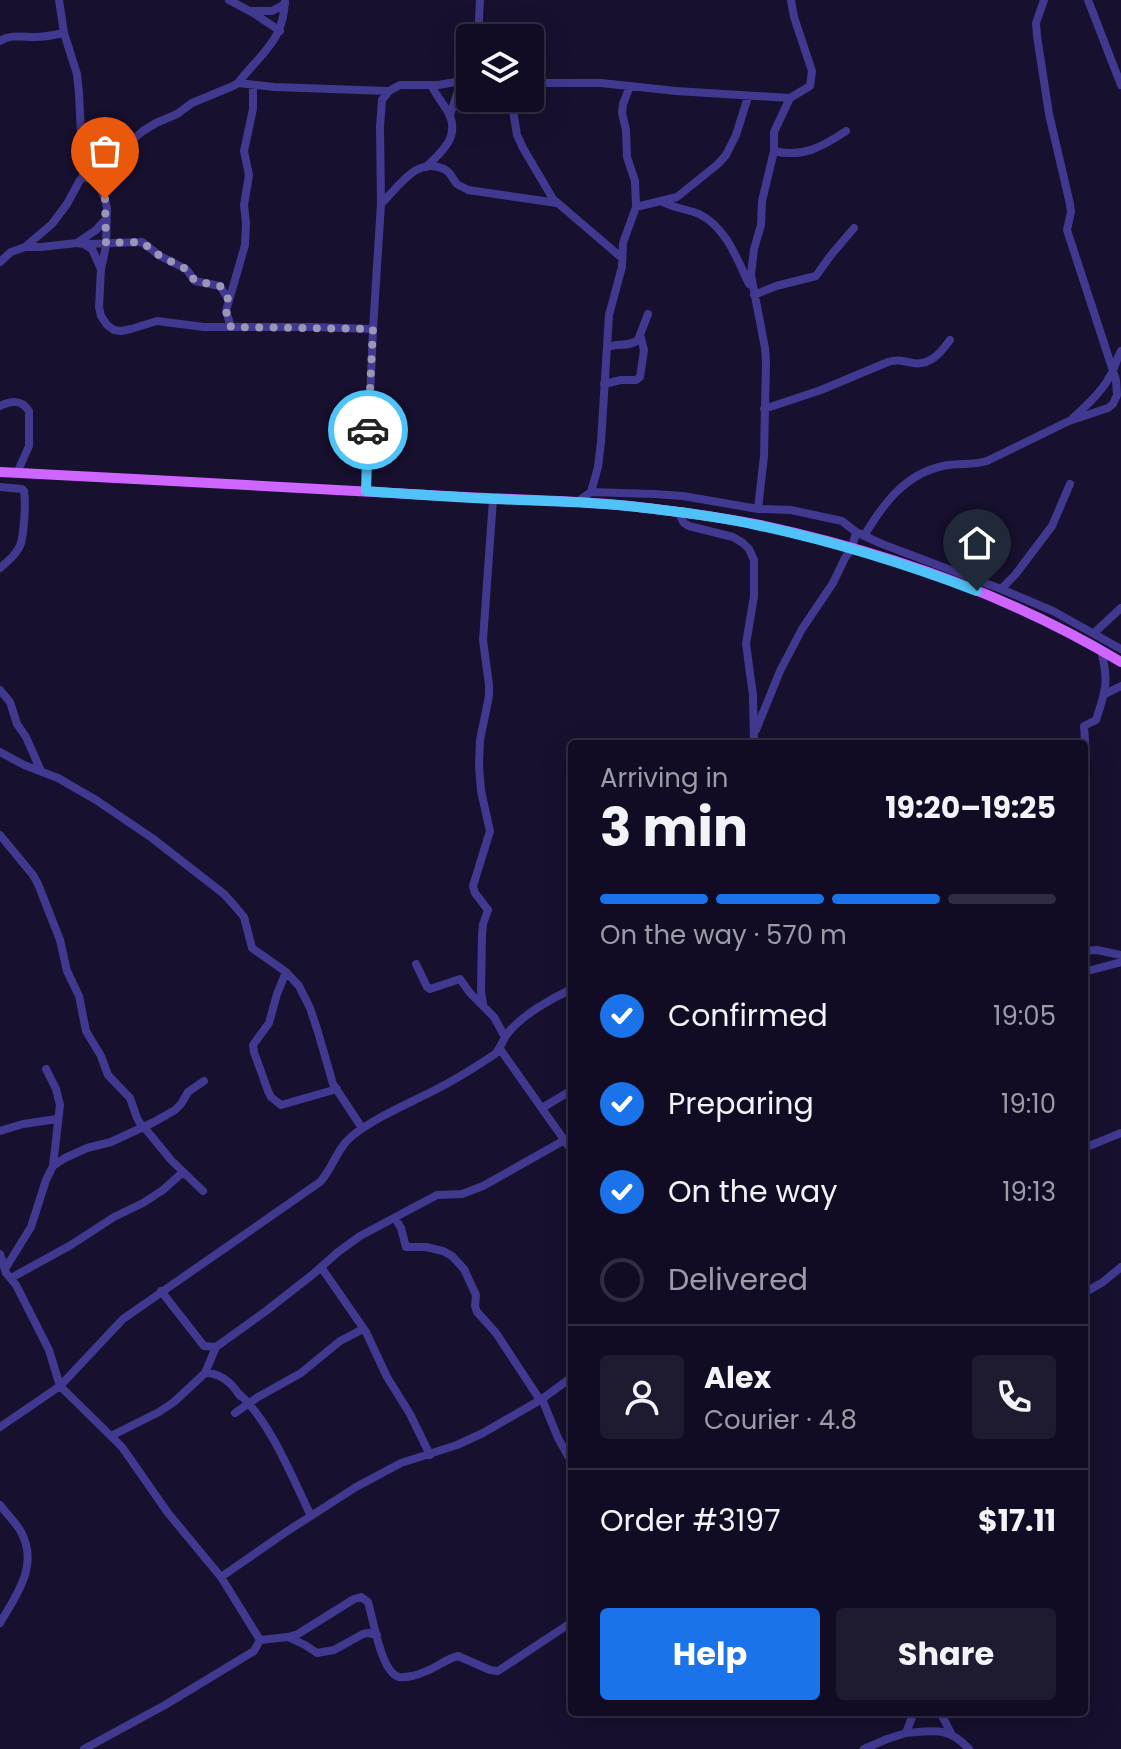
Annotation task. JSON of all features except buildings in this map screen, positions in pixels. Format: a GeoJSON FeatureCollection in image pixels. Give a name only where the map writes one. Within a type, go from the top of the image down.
{"type":"FeatureCollection","features":[{"type":"Feature","properties":{"kind":"main road"},"geometry":{"type":"LineString","coordinates":[[0,472],[577,502],[678,512],[759,525],[852,548],[977,591],[1064,631],[1121,662]]}},
{"type":"Feature","properties":{"kind":"street"},"geometry":{"type":"LineString","coordinates":[[59,0],[64,33],[77,74],[83,177]]}},
{"type":"Feature","properties":{"kind":"street"},"geometry":{"type":"LineString","coordinates":[[229,0],[280,31]]}},
{"type":"Feature","properties":{"kind":"street"},"geometry":{"type":"LineString","coordinates":[[479,24],[480,0]]}},
{"type":"Feature","properties":{"kind":"street"},"geometry":{"type":"LineString","coordinates":[[544,83],[601,83],[790,98],[807,89],[812,77],[791,0]]}},
{"type":"Feature","properties":{"kind":"street"},"geometry":{"type":"LineString","coordinates":[[754,739],[776,677],[802,629],[833,583],[860,534],[884,504],[911,479],[941,466],[987,461],[1069,421],[1108,408],[1117,395],[1113,371],[1067,230],[1070,204],[1049,114],[1037,36],[1036,23],[1044,0]]}},
{"type":"Feature","properties":{"kind":"street"},"geometry":{"type":"LineString","coordinates":[[1088,0],[1121,83]]}},
{"type":"Feature","properties":{"kind":"street"},"geometry":{"type":"LineString","coordinates":[[248,10],[272,11],[285,2]]}},
{"type":"Feature","properties":{"kind":"street"},"geometry":{"type":"LineString","coordinates":[[25,247],[52,224],[83,177],[151,127],[192,103],[238,83],[275,40],[284,19],[285,2]]}},
{"type":"Feature","properties":{"kind":"street"},"geometry":{"type":"LineString","coordinates":[[1,38],[64,33]]}},
{"type":"Feature","properties":{"kind":"street"},"geometry":{"type":"LineString","coordinates":[[238,83],[389,91]]}},
{"type":"Feature","properties":{"kind":"street"},"geometry":{"type":"LineString","coordinates":[[366,491],[381,204],[382,100],[389,91],[400,85],[456,83]]}},
{"type":"Feature","properties":{"kind":"street"},"geometry":{"type":"LineString","coordinates":[[231,327],[226,311],[228,299],[245,245],[244,205],[249,175],[244,151],[253,109],[253,85]]}},
{"type":"Feature","properties":{"kind":"street"},"geometry":{"type":"LineString","coordinates":[[381,204],[405,177],[426,167],[449,143],[452,130],[450,115],[431,85]]}},
{"type":"Feature","properties":{"kind":"street"},"geometry":{"type":"LineString","coordinates":[[591,492],[598,467],[609,315],[622,267],[623,243],[636,207],[635,181],[627,157],[622,113],[630,86]]}},
{"type":"Feature","properties":{"kind":"street"},"geometry":{"type":"LineString","coordinates":[[636,207],[677,197],[718,164],[736,135],[748,97]]}},
{"type":"Feature","properties":{"kind":"street"},"geometry":{"type":"LineString","coordinates":[[758,509],[764,456],[765,348],[751,275],[761,225],[762,201],[774,151],[773,134],[790,98]]}},
{"type":"Feature","properties":{"kind":"street"},"geometry":{"type":"LineString","coordinates":[[450,115],[456,99]]}},
{"type":"Feature","properties":{"kind":"street"},"geometry":{"type":"LineString","coordinates":[[513,112],[517,135],[553,199],[622,258]]}},
{"type":"Feature","properties":{"kind":"street"},"geometry":{"type":"LineString","coordinates":[[774,151],[792,155],[802,153],[846,131]]}},
{"type":"Feature","properties":{"kind":"street"},"geometry":{"type":"LineString","coordinates":[[426,167],[449,172],[457,184],[468,190],[558,203]]}},
{"type":"Feature","properties":{"kind":"street"},"geometry":{"type":"LineString","coordinates":[[83,177],[91,179],[105,199],[106,243],[99,307],[101,316],[114,330],[131,329],[157,321],[204,327],[373,329]]}},
{"type":"Feature","properties":{"kind":"street"},"geometry":{"type":"LineString","coordinates":[[661,202],[695,213],[711,222],[726,239],[753,294]]}},
{"type":"Feature","properties":{"kind":"street"},"geometry":{"type":"LineString","coordinates":[[81,243],[107,219]]}},
{"type":"Feature","properties":{"kind":"street"},"geometry":{"type":"LineString","coordinates":[[753,294],[816,276],[854,228]]}},
{"type":"Feature","properties":{"kind":"street"},"geometry":{"type":"LineString","coordinates":[[0,262],[11,252],[25,247],[142,242],[160,256],[186,269],[195,281],[220,286],[228,299]]}},
{"type":"Feature","properties":{"kind":"street"},"geometry":{"type":"LineString","coordinates":[[81,243],[92,249],[101,269]]}},
{"type":"Feature","properties":{"kind":"street"},"geometry":{"type":"LineString","coordinates":[[604,384],[640,377],[644,350],[641,338],[648,314]]}},
{"type":"Feature","properties":{"kind":"street"},"geometry":{"type":"LineString","coordinates":[[607,347],[630,345],[641,338]]}},
{"type":"Feature","properties":{"kind":"street"},"geometry":{"type":"LineString","coordinates":[[764,409],[821,390],[888,362],[899,359],[918,364],[931,360],[950,340]]}},
{"type":"Feature","properties":{"kind":"street"},"geometry":{"type":"LineString","coordinates":[[1069,421],[1091,400],[1113,371],[1121,351]]}},
{"type":"Feature","properties":{"kind":"street"},"geometry":{"type":"LineString","coordinates":[[0,406],[15,401],[22,403],[29,411],[29,446],[17,473]]}},
{"type":"Feature","properties":{"kind":"street"},"geometry":{"type":"LineString","coordinates":[[1001,589],[1052,526],[1070,484]]}},
{"type":"Feature","properties":{"kind":"street"},"geometry":{"type":"LineString","coordinates":[[0,487],[22,489],[25,508],[21,545],[0,568]]}},
{"type":"Feature","properties":{"kind":"street"},"geometry":{"type":"LineString","coordinates":[[737,506],[753,497],[760,487]]}},
{"type":"Feature","properties":{"kind":"street"},"geometry":{"type":"LineString","coordinates":[[577,502],[591,492],[663,495],[758,509],[791,510],[842,521],[882,544],[1053,611],[1121,649]]}},
{"type":"Feature","properties":{"kind":"street"},"geometry":{"type":"LineString","coordinates":[[483,1004],[482,935],[488,910],[473,886],[490,831],[479,766],[480,740],[489,696],[483,640],[493,499]]}},
{"type":"Feature","properties":{"kind":"street"},"geometry":{"type":"LineString","coordinates":[[678,512],[689,526],[733,537],[743,543],[754,560],[755,587],[746,644],[753,695],[754,739]]}},
{"type":"Feature","properties":{"kind":"street"},"geometry":{"type":"LineString","coordinates":[[1094,633],[1121,608]]}},
{"type":"Feature","properties":{"kind":"street"},"geometry":{"type":"LineString","coordinates":[[1085,740],[1084,726],[1096,720],[1105,694],[1106,674],[1101,650]]}},
{"type":"Feature","properties":{"kind":"street"},"geometry":{"type":"LineString","coordinates":[[1105,694],[1121,686]]}},
{"type":"Feature","properties":{"kind":"street"},"geometry":{"type":"LineString","coordinates":[[0,690],[10,702],[17,724],[41,771]]}},
{"type":"Feature","properties":{"kind":"street"},"geometry":{"type":"LineString","coordinates":[[0,752],[96,800],[135,825],[224,894],[244,917],[252,948],[286,972],[299,986],[310,1008],[329,1073],[362,1128]]}},
{"type":"Feature","properties":{"kind":"street"},"geometry":{"type":"LineString","coordinates":[[0,835],[38,884],[60,940],[67,971],[79,996],[86,1031],[108,1075],[130,1098],[143,1127],[203,1191]]}},
{"type":"Feature","properties":{"kind":"street"},"geometry":{"type":"LineString","coordinates":[[1088,951],[1121,955]]}},
{"type":"Feature","properties":{"kind":"street"},"geometry":{"type":"LineString","coordinates":[[1088,971],[1121,962]]}},
{"type":"Feature","properties":{"kind":"street"},"geometry":{"type":"LineString","coordinates":[[416,964],[427,987],[432,989],[460,979],[501,1026],[505,1037]]}},
{"type":"Feature","properties":{"kind":"street"},"geometry":{"type":"LineString","coordinates":[[286,972],[269,1023],[253,1045],[268,1091],[281,1105],[337,1089]]}},
{"type":"Feature","properties":{"kind":"street"},"geometry":{"type":"LineString","coordinates":[[0,1427],[60,1386],[123,1319],[320,1182],[346,1141],[362,1128],[481,1063],[500,1049],[511,1029],[568,991]]}},
{"type":"Feature","properties":{"kind":"street"},"geometry":{"type":"LineString","coordinates":[[500,1049],[568,1147]]}},
{"type":"Feature","properties":{"kind":"street"},"geometry":{"type":"LineString","coordinates":[[5,1274],[31,1227],[53,1166],[60,1105],[46,1069]]}},
{"type":"Feature","properties":{"kind":"street"},"geometry":{"type":"LineString","coordinates":[[53,1166],[175,1110],[188,1092],[204,1081]]}},
{"type":"Feature","properties":{"kind":"street"},"geometry":{"type":"LineString","coordinates":[[542,1108],[568,1092]]}},
{"type":"Feature","properties":{"kind":"street"},"geometry":{"type":"LineString","coordinates":[[0,1131],[57,1119]]}},
{"type":"Feature","properties":{"kind":"street"},"geometry":{"type":"LineString","coordinates":[[1088,1146],[1121,1133]]}},
{"type":"Feature","properties":{"kind":"street"},"geometry":{"type":"LineString","coordinates":[[111,1436],[174,1402],[205,1373],[216,1347],[360,1236],[437,1195],[462,1194],[483,1186],[563,1141]]}},
{"type":"Feature","properties":{"kind":"street"},"geometry":{"type":"LineString","coordinates":[[5,1274],[71,1245],[163,1190],[183,1172]]}},
{"type":"Feature","properties":{"kind":"street"},"geometry":{"type":"LineString","coordinates":[[395,1218],[406,1247],[443,1251],[464,1269],[476,1295],[477,1312],[496,1333],[541,1400],[568,1456]]}},
{"type":"Feature","properties":{"kind":"street"},"geometry":{"type":"LineString","coordinates":[[0,1254],[5,1274],[49,1350],[60,1386],[111,1436],[137,1467],[168,1513],[221,1577],[260,1640]]}},
{"type":"Feature","properties":{"kind":"street"},"geometry":{"type":"LineString","coordinates":[[321,1267],[375,1349],[430,1455]]}},
{"type":"Feature","properties":{"kind":"street"},"geometry":{"type":"LineString","coordinates":[[1088,1291],[1121,1267]]}},
{"type":"Feature","properties":{"kind":"street"},"geometry":{"type":"LineString","coordinates":[[161,1291],[204,1346],[216,1347]]}},
{"type":"Feature","properties":{"kind":"street"},"geometry":{"type":"LineString","coordinates":[[227,1421],[249,1403],[301,1373],[340,1341],[363,1329]]}},
{"type":"Feature","properties":{"kind":"street"},"geometry":{"type":"LineString","coordinates":[[205,1373],[217,1374],[228,1381],[249,1403],[268,1430],[311,1516]]}},
{"type":"Feature","properties":{"kind":"street"},"geometry":{"type":"LineString","coordinates":[[221,1577],[356,1487],[401,1463],[430,1455],[483,1433],[541,1400],[568,1380]]}},
{"type":"Feature","properties":{"kind":"street"},"geometry":{"type":"LineString","coordinates":[[235,1413],[240,1401],[237,1392]]}},
{"type":"Feature","properties":{"kind":"street"},"geometry":{"type":"LineString","coordinates":[[0,1505],[20,1531],[28,1550],[28,1568],[0,1623]]}},
{"type":"Feature","properties":{"kind":"street"},"geometry":{"type":"LineString","coordinates":[[260,1640],[298,1634],[361,1597],[368,1602],[386,1663],[398,1677],[425,1672],[458,1656],[498,1671],[568,1625]]}},
{"type":"Feature","properties":{"kind":"street"},"geometry":{"type":"LineString","coordinates":[[288,1637],[317,1653],[334,1650],[363,1634],[377,1635]]}},
{"type":"Feature","properties":{"kind":"street"},"geometry":{"type":"LineString","coordinates":[[84,1749],[254,1651],[260,1640]]}},
{"type":"Feature","properties":{"kind":"street"},"geometry":{"type":"LineString","coordinates":[[906,1733],[912,1716]]}},
{"type":"Feature","properties":{"kind":"street"},"geometry":{"type":"LineString","coordinates":[[942,1716],[951,1733]]}},
{"type":"Feature","properties":{"kind":"street"},"geometry":{"type":"LineString","coordinates":[[864,1749],[906,1733],[940,1731],[951,1733],[969,1749]]}},
{"type":"Feature","properties":{"kind":"way so far"},"geometry":{"type":"LineString","coordinates":[[105,199],[106,243],[142,242],[160,256],[186,269],[195,281],[220,286],[228,299],[226,311],[231,327],[373,329],[368,430]]}},
{"type":"Feature","properties":{"kind":"route"},"geometry":{"type":"LineString","coordinates":[[368,430],[366,491],[577,502],[687,513],[759,525],[852,548],[977,591]]}}]}
